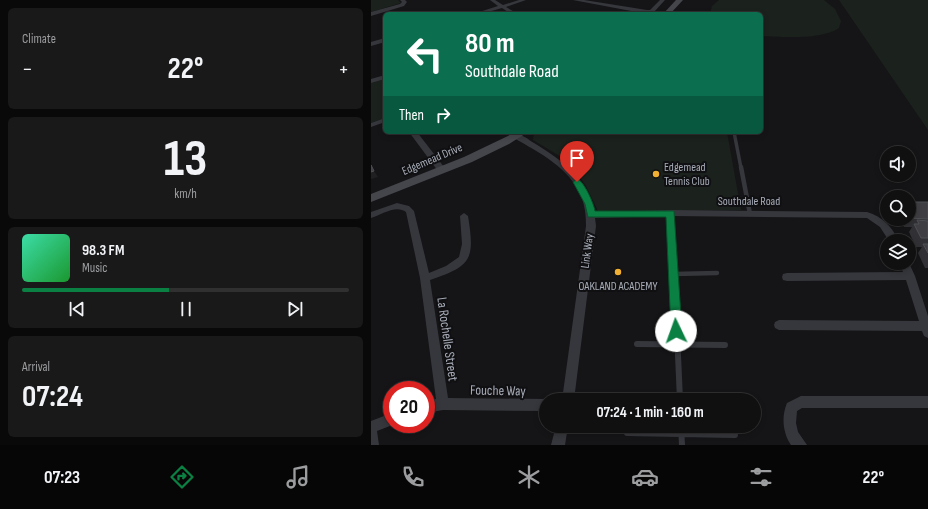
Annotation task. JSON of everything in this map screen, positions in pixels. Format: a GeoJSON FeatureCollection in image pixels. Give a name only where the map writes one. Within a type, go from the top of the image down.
{"type":"FeatureCollection","features":[{"type":"Feature","properties":{"kind":"street"},"geometry":{"type":"LineString","coordinates":[[371,14],[402,5],[405,2],[402,0]]}},
{"type":"Feature","properties":{"kind":"street"},"geometry":{"type":"LineString","coordinates":[[492,0],[512,12]]}},
{"type":"Feature","properties":{"kind":"street"},"geometry":{"type":"LineString","coordinates":[[482,12],[524,0]]}},
{"type":"Feature","properties":{"kind":"street"},"geometry":{"type":"LineString","coordinates":[[575,0],[647,12],[651,11],[663,0]]}},
{"type":"Feature","properties":{"kind":"street"},"geometry":{"type":"LineString","coordinates":[[668,12],[680,0]]}},
{"type":"Feature","properties":{"kind":"street"},"geometry":{"type":"LineString","coordinates":[[371,44],[383,41]]}},
{"type":"Feature","properties":{"kind":"street"},"geometry":{"type":"LineString","coordinates":[[371,81],[383,78]]}},
{"type":"Feature","properties":{"kind":"street"},"geometry":{"type":"LineString","coordinates":[[371,125],[383,121]]}},
{"type":"Feature","properties":{"kind":"street"},"geometry":{"type":"LineString","coordinates":[[415,134],[441,169]]}},
{"type":"Feature","properties":{"kind":"street","name":"Edgemead Drive"},"geometry":{"type":"LineString","coordinates":[[371,198],[520,134]]}},
{"type":"Feature","properties":{"kind":"street","name":"Link Way"},"geometry":{"type":"LineString","coordinates":[[520,134],[566,168],[583,190],[589,204],[591,215],[569,393]]}},
{"type":"Feature","properties":{"kind":"street","name":"La Rochelle Street"},"geometry":{"type":"LineString","coordinates":[[371,215],[398,206],[408,208],[410,211],[425,278],[443,404]]}},
{"type":"Feature","properties":{"kind":"street","name":"Southdale Road"},"geometry":{"type":"LineString","coordinates":[[591,215],[671,213],[867,215],[877,218],[889,234]]}},
{"type":"Feature","properties":{"kind":"street"},"geometry":{"type":"LineString","coordinates":[[425,278],[454,268],[463,262],[466,254],[467,233],[464,216]]}},
{"type":"Feature","properties":{"kind":"street"},"geometry":{"type":"LineString","coordinates":[[779,325],[927,330],[907,270]]}},
{"type":"Feature","properties":{"kind":"street"},"geometry":{"type":"LineString","coordinates":[[787,277],[910,276]]}},
{"type":"Feature","properties":{"kind":"street"},"geometry":{"type":"LineString","coordinates":[[800,445],[795,441],[789,430],[789,423],[791,406],[801,402],[928,402]]}},
{"type":"Feature","properties":{"kind":"street","name":"Fouche Way"},"geometry":{"type":"LineString","coordinates":[[435,405],[443,404],[539,405]]}},
{"type":"Feature","properties":{"kind":"street"},"geometry":{"type":"LineString","coordinates":[[371,427],[383,422]]}},
{"type":"Feature","properties":{"kind":"street"},"geometry":{"type":"LineString","coordinates":[[371,432],[372,445]]}},
{"type":"Feature","properties":{"kind":"street"},"geometry":{"type":"LineString","coordinates":[[558,445],[561,433]]}},
{"type":"Feature","properties":{"kind":"lane"},"geometry":{"type":"LineString","coordinates":[[734,134],[750,214]]}},
{"type":"Feature","properties":{"kind":"lane"},"geometry":{"type":"LineString","coordinates":[[671,213],[680,393]]}},
{"type":"Feature","properties":{"kind":"lane"},"geometry":{"type":"LineString","coordinates":[[674,274],[717,273]]}},
{"type":"Feature","properties":{"kind":"lane"},"geometry":{"type":"LineString","coordinates":[[637,344],[725,345]]}},
{"type":"Feature","properties":{"kind":"lane"},"geometry":{"type":"LineString","coordinates":[[627,433],[735,435]]}},
{"type":"Feature","properties":{"kind":"lane"},"geometry":{"type":"LineString","coordinates":[[681,434],[682,445]]}},
{"type":"Feature","properties":{"kind":"shaded area"},"geometry":{"type":"Polygon","coordinates":[[[371,0],[398,0],[401,3],[371,12],[371,0]]]}},
{"type":"Feature","properties":{"kind":"shaded area"},"geometry":{"type":"Polygon","coordinates":[[[719,0],[824,0],[835,9],[841,21],[839,28],[832,32],[823,34],[801,37],[763,36],[763,12],[710,12],[712,6],[719,0]]]}},
{"type":"Feature","properties":{"kind":"shaded area"},"geometry":{"type":"Polygon","coordinates":[[[839,0],[928,0],[928,130],[839,0]]]}},
{"type":"Feature","properties":{"kind":"shaded area"},"geometry":{"type":"Polygon","coordinates":[[[383,80],[383,119],[371,123],[371,83],[383,80]]]}},
{"type":"Feature","properties":{"kind":"shaded area","name":"Edgemead Tennis Club"},"geometry":{"type":"Polygon","coordinates":[[[534,134],[727,134],[741,210],[598,211],[586,186],[568,161],[533,140],[534,134]]]}},
{"type":"Feature","properties":{"kind":"building"},"geometry":{"type":"Polygon","coordinates":[[[371,165],[374,171],[371,172],[371,165]]]}},
{"type":"Feature","properties":{"kind":"building"},"geometry":{"type":"Polygon","coordinates":[[[916,202],[928,202],[928,219],[916,218],[916,202]]]}},
{"type":"Feature","properties":{"kind":"building"},"geometry":{"type":"Polygon","coordinates":[[[917,220],[928,221],[928,238],[921,238],[915,226],[916,224],[919,224],[917,220]]]}},
{"type":"Feature","properties":{"kind":"building"},"geometry":{"type":"Polygon","coordinates":[[[923,244],[928,244],[928,253],[923,244]]]}},
{"type":"Feature","properties":{"kind":"place","name":"Edgemead Tennis Club"},"geometry":{"type":"Point","coordinates":[656,174]}},
{"type":"Feature","properties":{"kind":"place","name":"OAKLAND ACADEMY"},"geometry":{"type":"Point","coordinates":[618,272]}},
{"type":"Feature","properties":{"kind":"route"},"geometry":{"type":"LineString","coordinates":[[577,182],[583,190],[589,204],[591,215],[671,213],[676,331]]}}]}
